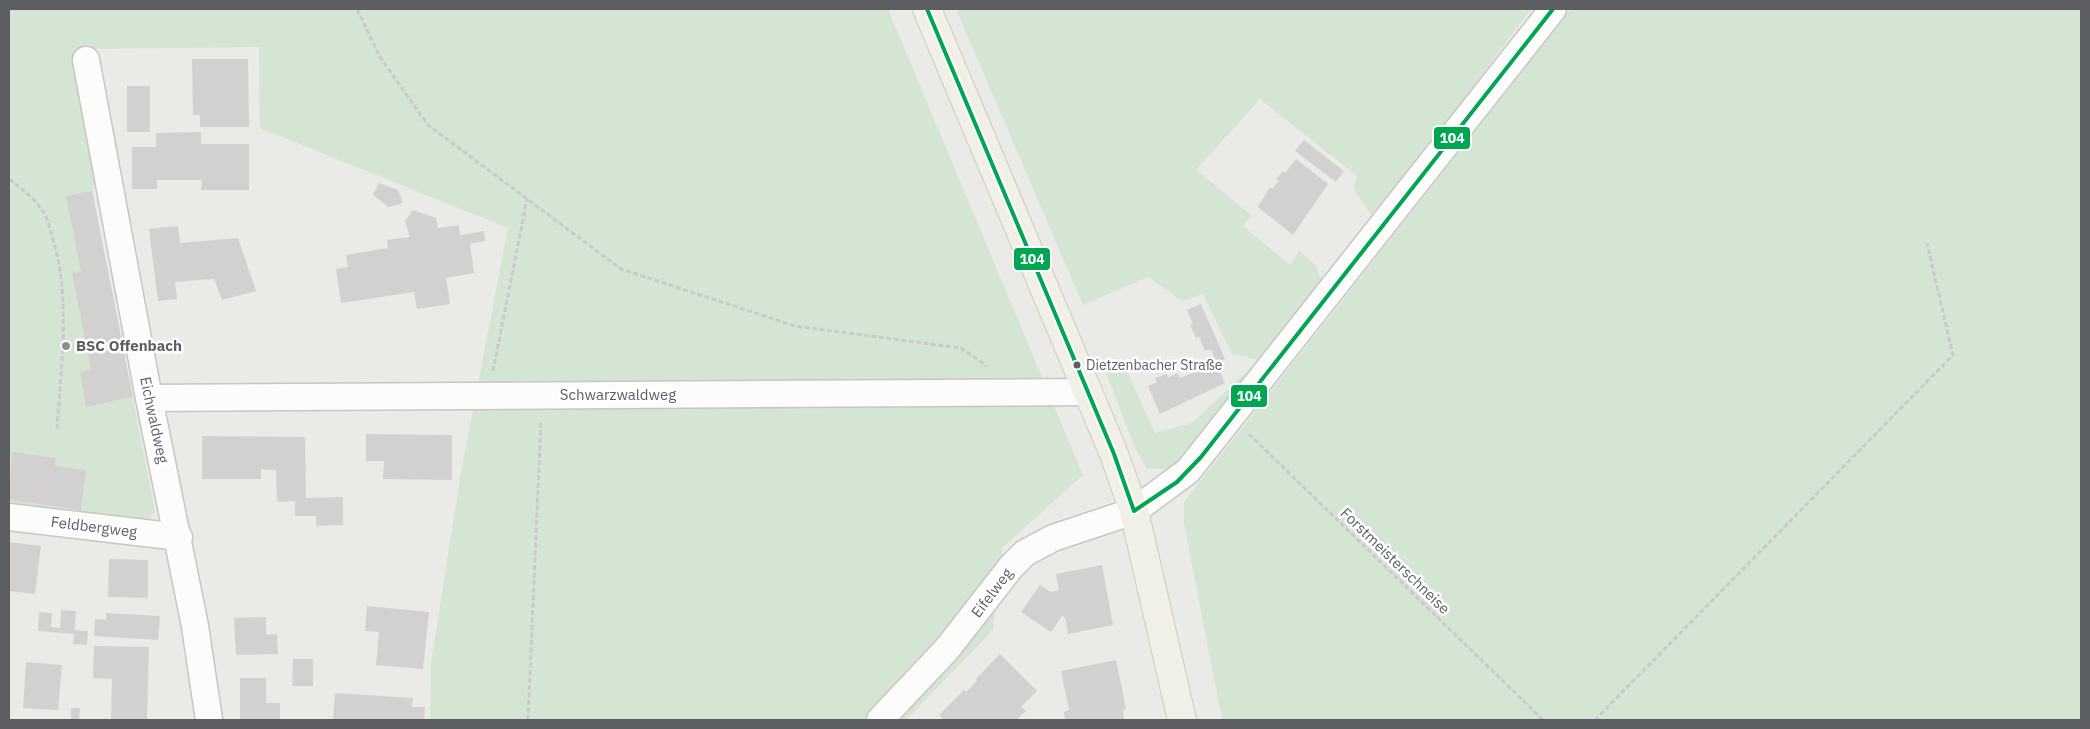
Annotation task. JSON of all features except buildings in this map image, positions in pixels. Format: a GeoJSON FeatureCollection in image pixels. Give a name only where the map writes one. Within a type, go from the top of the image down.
{"type":"FeatureCollection","features":[{"type":"Feature","properties":{"kind":"main road"},"geometry":{"type":"LineString","coordinates":[[927,9],[1088,392],[1134,511],[1182,720]]}},
{"type":"Feature","properties":{"kind":"street","name":"Eifelweg"},"geometry":{"type":"LineString","coordinates":[[880,720],[947,650],[1011,567],[1025,553],[1054,538],[1134,511],[1182,477],[1201,457],[1553,9]]}},
{"type":"Feature","properties":{"kind":"street","name":"Eichwaldweg"},"geometry":{"type":"LineString","coordinates":[[86,60],[149,398],[195,626],[209,720]]}},
{"type":"Feature","properties":{"kind":"street","name":"Schwarzwaldweg"},"geometry":{"type":"LineString","coordinates":[[149,398],[1088,392]]}},
{"type":"Feature","properties":{"kind":"street","name":"Feldbergweg"},"geometry":{"type":"LineString","coordinates":[[9,517],[178,537]]}},
{"type":"Feature","properties":{"kind":"path"},"geometry":{"type":"LineString","coordinates":[[358,9],[380,57],[428,125],[621,269],[795,326],[961,348],[994,370]]}},
{"type":"Feature","properties":{"kind":"path"},"geometry":{"type":"LineString","coordinates":[[9,179],[29,193],[44,212],[58,256],[63,283],[64,312],[57,429]]}},
{"type":"Feature","properties":{"kind":"path"},"geometry":{"type":"LineString","coordinates":[[489,396],[527,199]]}},
{"type":"Feature","properties":{"kind":"path"},"geometry":{"type":"LineString","coordinates":[[1595,720],[1953,355],[1927,243]]}},
{"type":"Feature","properties":{"kind":"path"},"geometry":{"type":"LineString","coordinates":[[528,720],[542,395]]}},
{"type":"Feature","properties":{"kind":"path","name":"Forstmeisterschneise"},"geometry":{"type":"LineString","coordinates":[[1232,418],[1543,720]]}},
{"type":"Feature","properties":{"kind":"green space"},"geometry":{"type":"Polygon","coordinates":[[[9,9],[888,9],[1083,475],[1003,547],[993,630],[906,720],[430,720],[431,664],[460,478],[508,228],[260,128],[259,47],[93,49],[78,52],[105,186],[92,189],[155,511],[148,522],[9,504],[9,9]]]}},
{"type":"Feature","properties":{"kind":"green space"},"geometry":{"type":"Polygon","coordinates":[[[956,9],[1531,9],[1374,219],[1353,188],[1357,176],[1260,99],[1196,170],[1251,215],[1243,226],[1290,265],[1299,251],[1315,265],[1323,282],[1173,469],[1147,469],[1135,448],[1105,370],[1123,363],[1155,433],[1192,423],[1259,360],[1232,354],[1203,294],[1182,301],[1148,277],[1083,305],[956,9]]]}},
{"type":"Feature","properties":{"kind":"green space"},"geometry":{"type":"Polygon","coordinates":[[[1571,9],[2081,9],[2081,720],[1222,720],[1184,523],[1184,502],[1571,9]]]}},
{"type":"Feature","properties":{"kind":"transit line","name":"104"},"geometry":{"type":"LineString","coordinates":[[927,9],[1114,454],[1134,511]]}},
{"type":"Feature","properties":{"kind":"transit line","name":"104"},"geometry":{"type":"LineString","coordinates":[[1134,511],[1177,482],[1201,457],[1553,9]]}},
{"type":"Feature","properties":{"kind":"place","name":"BSC Offenbach"},"geometry":{"type":"Point","coordinates":[66,346]}},
{"type":"Feature","properties":{"kind":"place","name":"Dietzenbacher Straße"},"geometry":{"type":"Point","coordinates":[1077,365]}}]}
